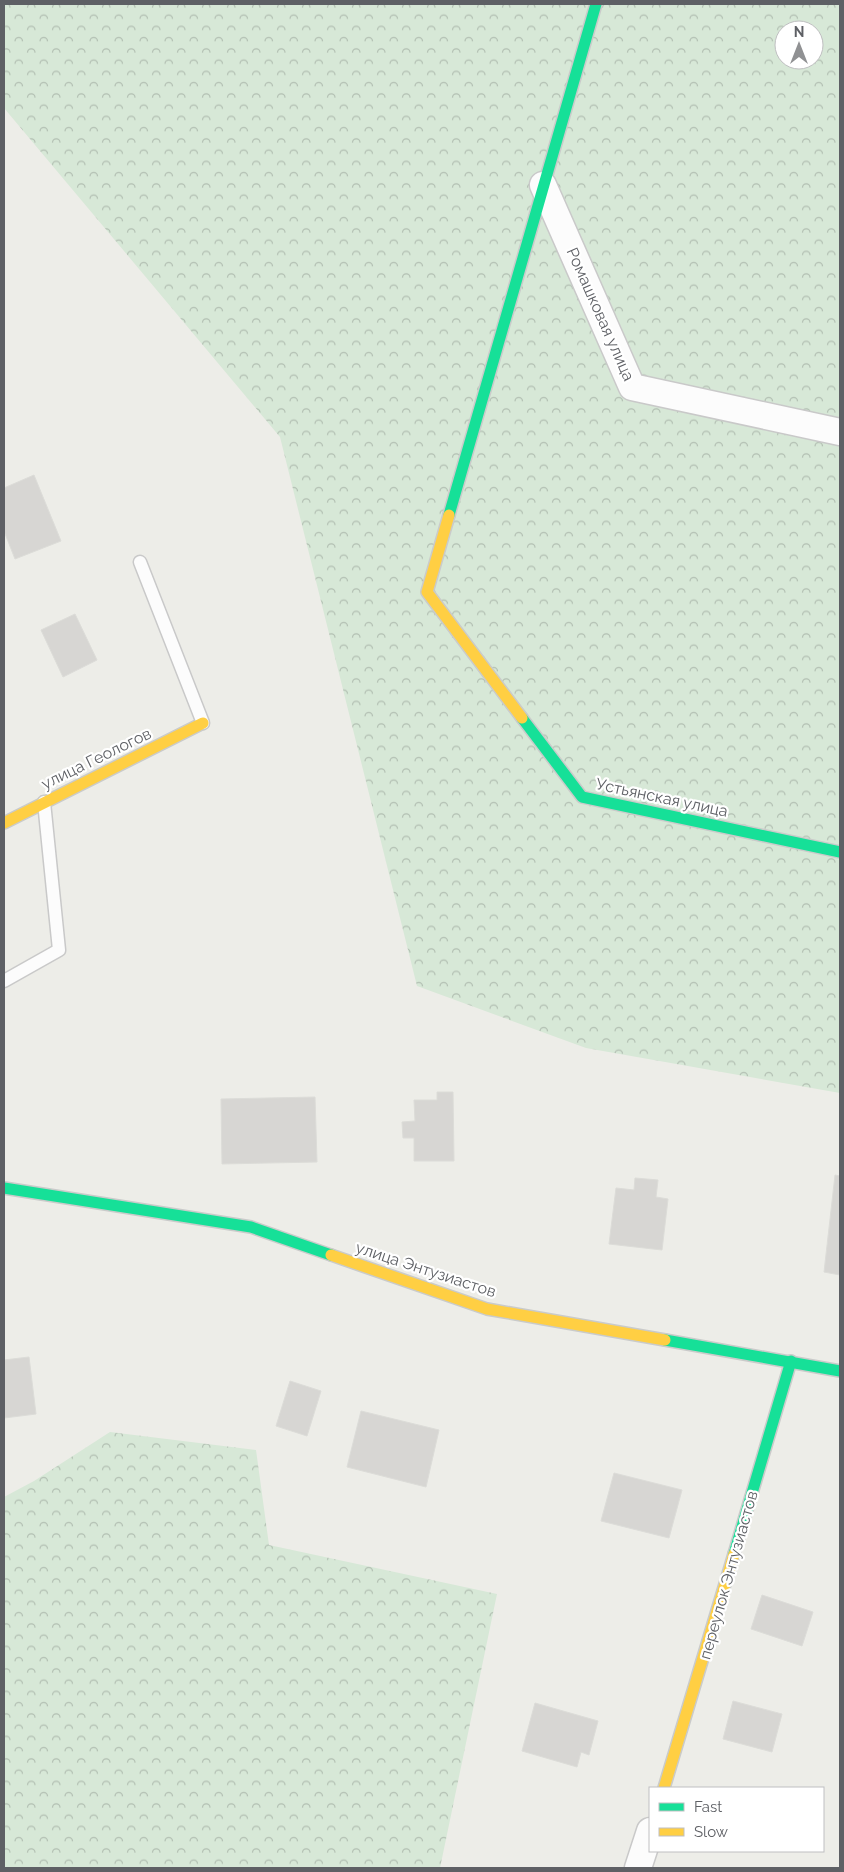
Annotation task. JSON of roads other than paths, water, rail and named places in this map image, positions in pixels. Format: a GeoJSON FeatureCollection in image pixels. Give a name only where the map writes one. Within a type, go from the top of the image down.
{"type":"FeatureCollection","features":[{"type":"Feature","properties":{"kind":"street"},"geometry":{"type":"LineString","coordinates":[[543,185],[596,4]]}},
{"type":"Feature","properties":{"kind":"street","name":"Ромашковая улица"},"geometry":{"type":"LineString","coordinates":[[543,185],[632,387],[840,432]]}},
{"type":"Feature","properties":{"kind":"street","name":"Устьянская улица"},"geometry":{"type":"LineString","coordinates":[[543,185],[427,592],[582,797],[840,852]]}},
{"type":"Feature","properties":{"kind":"street","name":"улица Геологов"},"geometry":{"type":"LineString","coordinates":[[4,823],[203,723]]}},
{"type":"Feature","properties":{"kind":"street","name":"улица Энтузиастов"},"geometry":{"type":"LineString","coordinates":[[4,1188],[251,1227],[487,1309],[840,1371]]}},
{"type":"Feature","properties":{"kind":"street","name":"переулок Энтузиастов"},"geometry":{"type":"LineString","coordinates":[[664,1787],[791,1361]]}},
{"type":"Feature","properties":{"kind":"street"},"geometry":{"type":"LineString","coordinates":[[638,1868],[649,1834]]}},
{"type":"Feature","properties":{"kind":"lane"},"geometry":{"type":"LineString","coordinates":[[140,562],[203,723]]}},
{"type":"Feature","properties":{"kind":"lane"},"geometry":{"type":"LineString","coordinates":[[4,981],[59,950],[44,802]]}}]}
